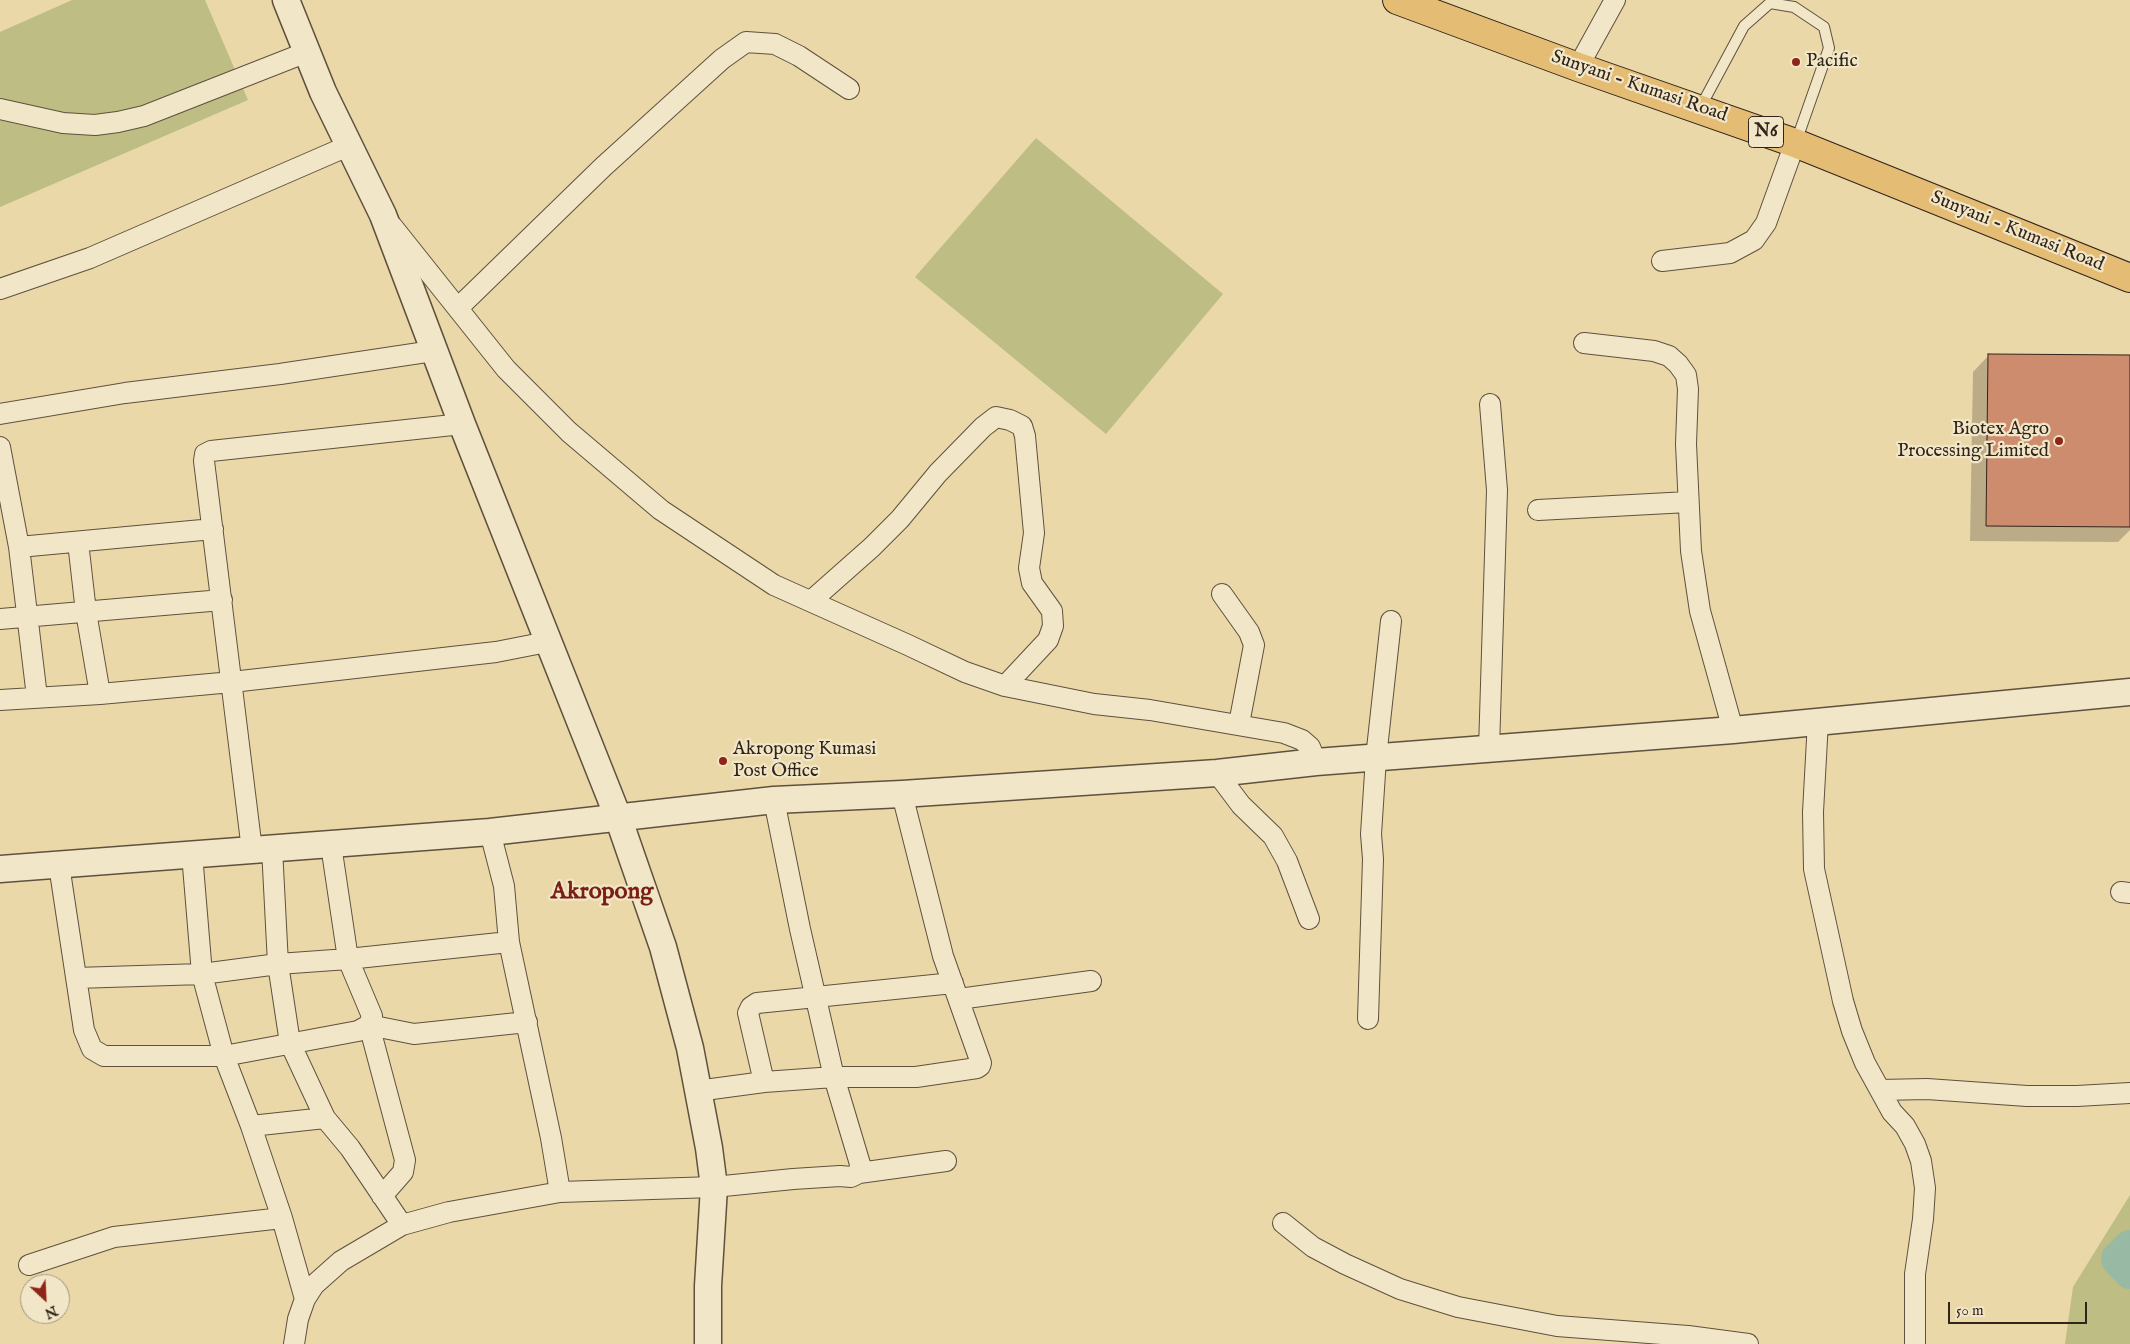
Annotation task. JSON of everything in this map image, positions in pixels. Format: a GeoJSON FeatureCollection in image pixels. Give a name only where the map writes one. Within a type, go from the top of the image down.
{"type":"FeatureCollection","features":[{"type":"Feature","properties":{"kind":"main road","name":"Sunyani - Kumasi Road"},"geometry":{"type":"LineString","coordinates":[[1397,0],[1578,67],[1796,143],[2130,278]]}},
{"type":"Feature","properties":{"kind":"street"},"geometry":{"type":"LineString","coordinates":[[286,0],[348,146],[383,215],[433,351],[618,817],[663,947],[690,1048],[709,1148],[714,1187],[708,1286],[708,1344]]}},
{"type":"Feature","properties":{"kind":"street"},"geometry":{"type":"LineString","coordinates":[[1578,67],[1615,0]]}},
{"type":"Feature","properties":{"kind":"street"},"geometry":{"type":"LineString","coordinates":[[459,307],[603,167],[722,59],[746,42],[775,44],[799,56],[849,89]]}},
{"type":"Feature","properties":{"kind":"street"},"geometry":{"type":"LineString","coordinates":[[0,109],[63,123],[95,124],[118,122],[152,113],[307,52]]}},
{"type":"Feature","properties":{"kind":"street"},"geometry":{"type":"LineString","coordinates":[[1662,262],[1730,253],[1754,240],[1766,223],[1796,143]]}},
{"type":"Feature","properties":{"kind":"street"},"geometry":{"type":"LineString","coordinates":[[0,289],[90,258],[348,146]]}},
{"type":"Feature","properties":{"kind":"street"},"geometry":{"type":"LineString","coordinates":[[383,215],[459,307],[506,368],[569,432],[661,510],[774,585],[965,672],[1005,686],[1094,704],[1150,710],[1284,733],[1302,740],[1310,747],[1316,762]]}},
{"type":"Feature","properties":{"kind":"street"},"geometry":{"type":"LineString","coordinates":[[1584,343],[1654,352],[1669,356],[1686,375],[1688,389],[1686,444],[1690,551],[1700,612],[1733,730]]}},
{"type":"Feature","properties":{"kind":"street"},"geometry":{"type":"LineString","coordinates":[[0,414],[125,392],[280,374],[433,351]]}},
{"type":"Feature","properties":{"kind":"street"},"geometry":{"type":"LineString","coordinates":[[1489,749],[1497,490],[1490,404]]}},
{"type":"Feature","properties":{"kind":"street"},"geometry":{"type":"LineString","coordinates":[[811,601],[872,547],[900,519],[938,473],[983,427],[996,417],[1010,420],[1022,426],[1025,436],[1034,533],[1029,568],[1030,575],[1032,583],[1052,612],[1053,626],[1048,640],[1005,686]]}},
{"type":"Feature","properties":{"kind":"street"},"geometry":{"type":"LineString","coordinates":[[402,1225],[350,1148],[325,1118],[290,1043],[262,849],[232,682],[204,461],[206,454],[211,451],[462,424]]}},
{"type":"Feature","properties":{"kind":"street"},"geometry":{"type":"LineString","coordinates":[[0,447],[19,547],[37,697]]}},
{"type":"Feature","properties":{"kind":"street"},"geometry":{"type":"LineString","coordinates":[[1538,510],[1688,502]]}},
{"type":"Feature","properties":{"kind":"street"},"geometry":{"type":"LineString","coordinates":[[19,547],[213,529]]}},
{"type":"Feature","properties":{"kind":"street"},"geometry":{"type":"LineString","coordinates":[[78,542],[86,612],[100,694]]}},
{"type":"Feature","properties":{"kind":"street"},"geometry":{"type":"LineString","coordinates":[[1222,594],[1249,632],[1254,645],[1238,724]]}},
{"type":"Feature","properties":{"kind":"street"},"geometry":{"type":"LineString","coordinates":[[0,619],[222,600]]}},
{"type":"Feature","properties":{"kind":"street"},"geometry":{"type":"LineString","coordinates":[[1368,1019],[1373,859],[1371,834],[1376,758],[1391,621]]}},
{"type":"Feature","properties":{"kind":"street"},"geometry":{"type":"LineString","coordinates":[[0,700],[100,694],[232,682],[496,652],[547,642]]}},
{"type":"Feature","properties":{"kind":"street"},"geometry":{"type":"LineString","coordinates":[[0,869],[490,832],[774,800],[902,794],[1217,773],[1316,762],[1733,730],[2130,692]]}},
{"type":"Feature","properties":{"kind":"street"},"geometry":{"type":"LineString","coordinates":[[1818,722],[1814,812],[1814,869],[1843,1001],[1852,1031],[1865,1063],[1892,1112],[1905,1126],[1915,1144],[1921,1161],[1925,1188],[1924,1219],[1914,1274],[1915,1344]]}},
{"type":"Feature","properties":{"kind":"street"},"geometry":{"type":"LineString","coordinates":[[1217,773],[1241,805],[1273,836],[1287,861],[1309,919]]}},
{"type":"Feature","properties":{"kind":"street"},"geometry":{"type":"LineString","coordinates":[[697,1091],[764,1082],[834,1077],[916,1077],[977,1068],[981,1062],[943,956],[902,794]]}},
{"type":"Feature","properties":{"kind":"street"},"geometry":{"type":"LineString","coordinates":[[774,800],[834,1077],[860,1164],[859,1173]]}},
{"type":"Feature","properties":{"kind":"street"},"geometry":{"type":"LineString","coordinates":[[490,832],[504,886],[509,942],[527,1022],[560,1192]]}},
{"type":"Feature","properties":{"kind":"street"},"geometry":{"type":"LineString","coordinates":[[331,845],[348,959],[372,1016],[369,1025],[405,1160],[403,1172],[382,1196]]}},
{"type":"Feature","properties":{"kind":"street"},"geometry":{"type":"LineString","coordinates":[[192,854],[202,974],[224,1056],[251,1126],[282,1218],[305,1299]]}},
{"type":"Feature","properties":{"kind":"street"},"geometry":{"type":"LineString","coordinates":[[59,865],[84,1030],[92,1049],[104,1056],[224,1056],[358,1030],[369,1025],[414,1034],[527,1022]]}},
{"type":"Feature","properties":{"kind":"street"},"geometry":{"type":"LineString","coordinates":[[76,978],[202,974],[278,964],[348,959],[509,942]]}},
{"type":"Feature","properties":{"kind":"street"},"geometry":{"type":"LineString","coordinates":[[764,1082],[748,1013],[751,1007],[757,1003],[816,997],[956,991],[1091,982]]}},
{"type":"Feature","properties":{"kind":"street"},"geometry":{"type":"LineString","coordinates":[[1880,1090],[1927,1090],[2036,1096],[2130,1093]]}},
{"type":"Feature","properties":{"kind":"street"},"geometry":{"type":"LineString","coordinates":[[251,1126],[325,1118]]}},
{"type":"Feature","properties":{"kind":"street"},"geometry":{"type":"LineString","coordinates":[[294,1344],[298,1319],[305,1299],[314,1285],[327,1272],[357,1251],[402,1225],[449,1212],[560,1192],[714,1187],[793,1179],[851,1177],[859,1173],[946,1160]]}},
{"type":"Feature","properties":{"kind":"street"},"geometry":{"type":"LineString","coordinates":[[29,1265],[114,1237],[282,1218]]}},
{"type":"Feature","properties":{"kind":"street"},"geometry":{"type":"LineString","coordinates":[[1283,1223],[1313,1248],[1344,1264],[1400,1289],[1458,1307],[1557,1326],[1688,1336],[1748,1344]]}},
{"type":"Feature","properties":{"kind":"lane"},"geometry":{"type":"LineString","coordinates":[[1700,108],[1744,26],[1770,3],[1794,7],[1824,27],[1829,48],[1796,143]]}},
{"type":"Feature","properties":{"kind":"green space"},"geometry":{"type":"Polygon","coordinates":[[[72,0],[205,0],[248,100],[0,207],[0,32],[72,0]]]}},
{"type":"Feature","properties":{"kind":"green space"},"geometry":{"type":"Polygon","coordinates":[[[1036,138],[1223,294],[1106,434],[915,277],[1036,138]]]}},
{"type":"Feature","properties":{"kind":"green space"},"geometry":{"type":"Polygon","coordinates":[[[2130,1195],[2130,1344],[2065,1344],[2073,1287],[2130,1195]]]}},
{"type":"Feature","properties":{"kind":"building","name":"Biotex Agro Processing Limited"},"geometry":{"type":"Polygon","coordinates":[[[1988,354],[2130,355],[2130,527],[1986,526],[1988,354]]]}},
{"type":"Feature","properties":{"kind":"waterway"},"geometry":{"type":"LineString","coordinates":[[2130,1247],[2118,1259],[2130,1272]]}},
{"type":"Feature","properties":{"kind":"place","name":"Pacific"},"geometry":{"type":"Point","coordinates":[1796,62]}},
{"type":"Feature","properties":{"kind":"place","name":"Biotex Agro Processing Limited"},"geometry":{"type":"Point","coordinates":[2059,441]}},
{"type":"Feature","properties":{"kind":"place","name":"Akropong Kumasi Post Office"},"geometry":{"type":"Point","coordinates":[723,761]}},
{"type":"Feature","properties":{"kind":"district","name":"Akropong"},"geometry":{"type":"Point","coordinates":[602,893]}}]}
